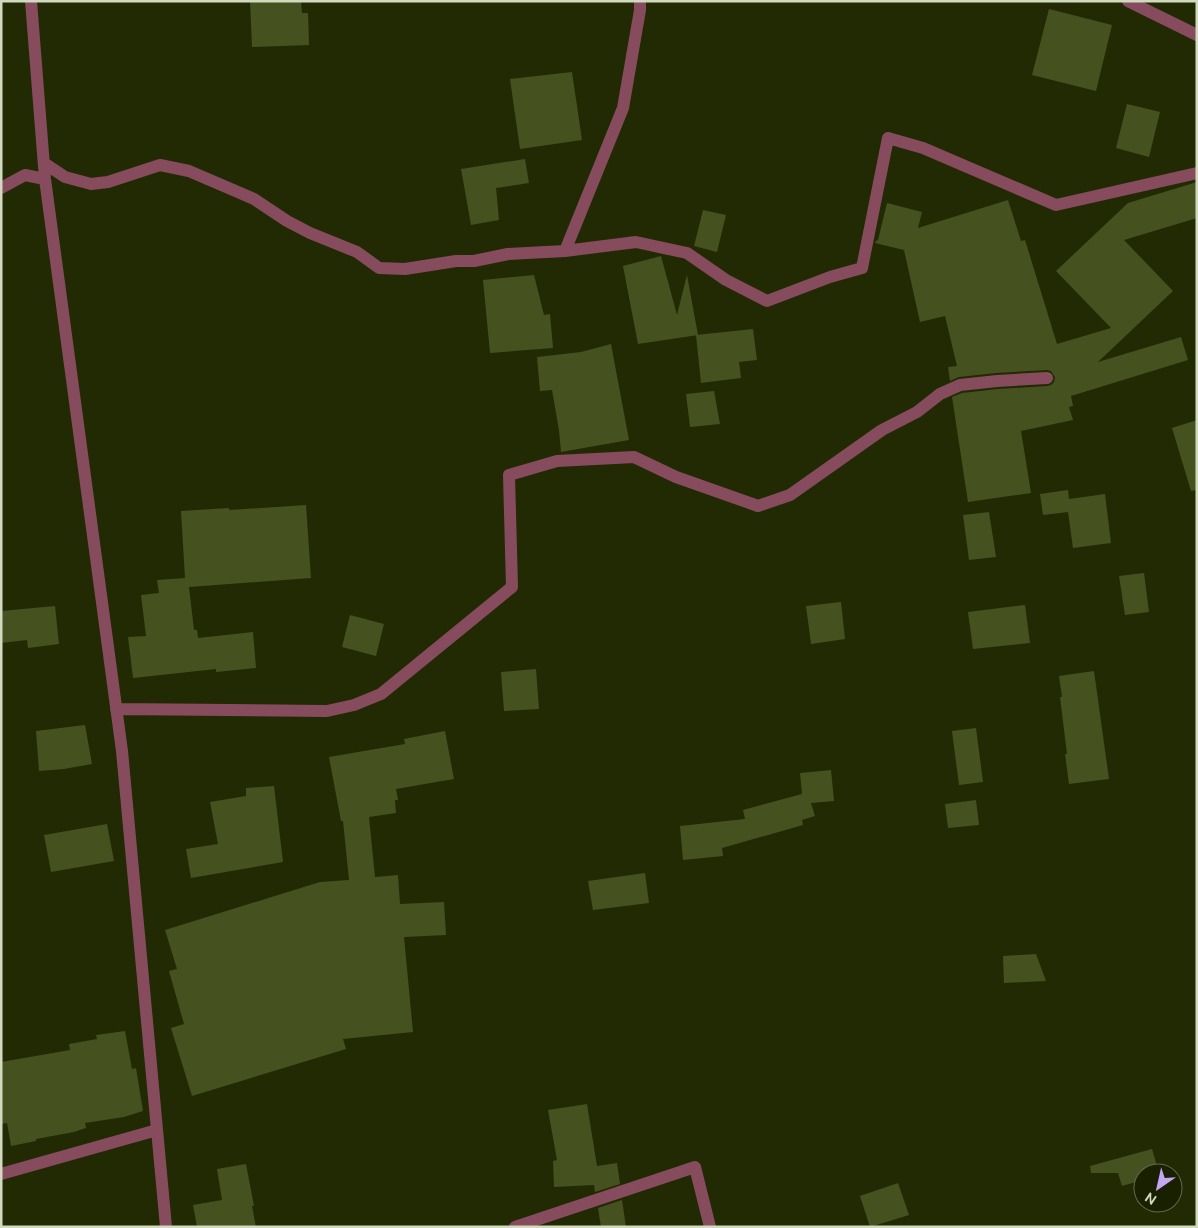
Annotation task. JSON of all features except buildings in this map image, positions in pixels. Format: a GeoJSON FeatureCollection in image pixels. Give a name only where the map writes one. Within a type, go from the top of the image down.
{"type":"FeatureCollection","features":[{"type":"Feature","properties":{"kind":"street"},"geometry":{"type":"LineString","coordinates":[[31,1],[45,179],[122,751],[166,1227]]}},
{"type":"Feature","properties":{"kind":"street"},"geometry":{"type":"LineString","coordinates":[[565,251],[623,108],[640,1]]}},
{"type":"Feature","properties":{"kind":"street"},"geometry":{"type":"LineString","coordinates":[[1128,1],[1197,35]]}},
{"type":"Feature","properties":{"kind":"street"},"geometry":{"type":"LineString","coordinates":[[44,163],[66,177],[91,184],[108,182],[160,165],[189,171],[254,199],[287,221],[310,233],[357,252],[379,268],[405,269],[456,261],[474,261],[508,254],[565,251],[636,242],[687,252],[726,280],[767,301],[830,277],[862,268],[888,138],[923,148],[1056,205],[1197,173]]}},
{"type":"Feature","properties":{"kind":"street"},"geometry":{"type":"LineString","coordinates":[[1,188],[25,175],[45,179]]}},
{"type":"Feature","properties":{"kind":"street"},"geometry":{"type":"LineString","coordinates":[[116,709],[327,712],[381,694],[512,587],[509,475],[557,461],[634,457],[676,477],[758,506],[790,495],[882,430],[917,412],[940,394],[960,385],[1047,378]]}},
{"type":"Feature","properties":{"kind":"street"},"geometry":{"type":"LineString","coordinates":[[1,1174],[158,1130]]}},
{"type":"Feature","properties":{"kind":"street"},"geometry":{"type":"LineString","coordinates":[[515,1227],[695,1167],[710,1227]]}}]}
